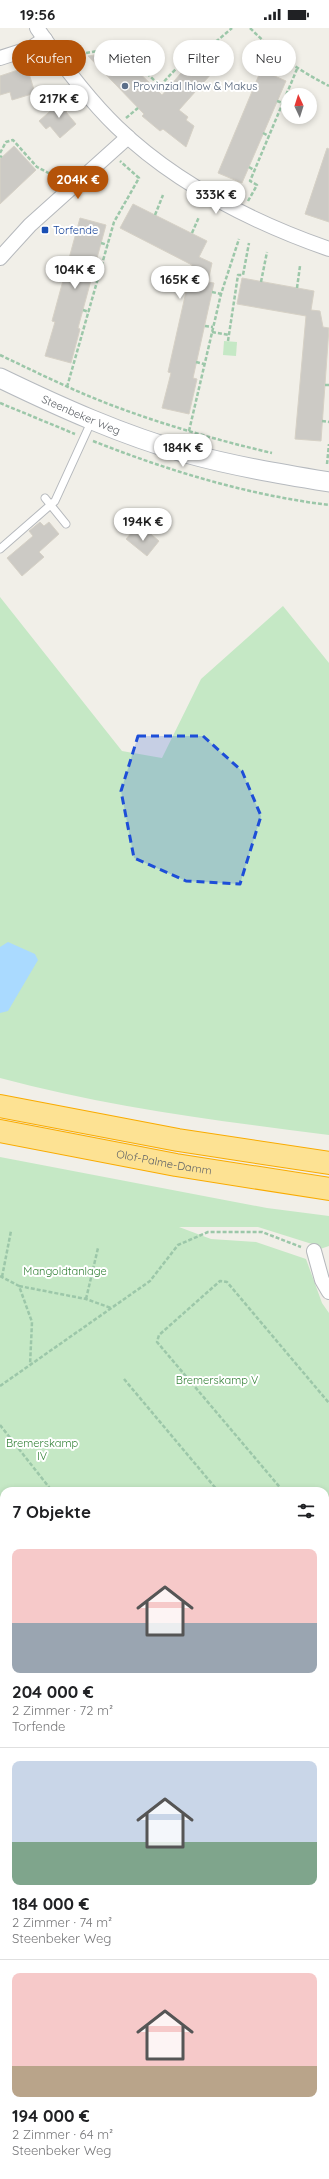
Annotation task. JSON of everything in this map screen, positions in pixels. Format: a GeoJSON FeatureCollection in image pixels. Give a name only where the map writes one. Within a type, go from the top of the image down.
{"type":"FeatureCollection","features":[{"type":"Feature","properties":{"kind":"highway"},"geometry":{"type":"LineString","coordinates":[[0,1106],[178,1140],[329,1163]]}},
{"type":"Feature","properties":{"kind":"highway","name":"Olof-Palme-Damm"},"geometry":{"type":"LineString","coordinates":[[0,1131],[176,1165],[329,1189]]}},
{"type":"Feature","properties":{"kind":"main road","name":"Steenbeker Weg"},"geometry":{"type":"LineString","coordinates":[[0,378],[92,420],[185,453],[248,468],[328,470]]}},
{"type":"Feature","properties":{"kind":"street"},"geometry":{"type":"LineString","coordinates":[[0,58],[31,48],[41,34]]}},
{"type":"Feature","properties":{"kind":"street"},"geometry":{"type":"LineString","coordinates":[[73,76],[117,127],[165,166],[211,197],[241,214],[290,235],[329,249]]}},
{"type":"Feature","properties":{"kind":"street"},"geometry":{"type":"LineString","coordinates":[[0,258],[30,225],[128,137]]}},
{"type":"Feature","properties":{"kind":"street"},"geometry":{"type":"LineString","coordinates":[[314,1251],[322,1280],[329,1292]]}},
{"type":"Feature","properties":{"kind":"lane"},"geometry":{"type":"LineString","coordinates":[[0,549],[55,501],[92,420]]}},
{"type":"Feature","properties":{"kind":"lane"},"geometry":{"type":"LineString","coordinates":[[45,498],[66,524]]}},
{"type":"Feature","properties":{"kind":"path"},"geometry":{"type":"LineString","coordinates":[[156,90],[188,56],[218,40],[232,28]]}},
{"type":"Feature","properties":{"kind":"path"},"geometry":{"type":"LineString","coordinates":[[250,28],[277,54],[297,69],[329,86]]}},
{"type":"Feature","properties":{"kind":"path"},"geometry":{"type":"LineString","coordinates":[[86,53],[120,47],[160,86]]}},
{"type":"Feature","properties":{"kind":"path"},"geometry":{"type":"LineString","coordinates":[[289,88],[297,69]]}},
{"type":"Feature","properties":{"kind":"path"},"geometry":{"type":"LineString","coordinates":[[277,101],[281,102]]}},
{"type":"Feature","properties":{"kind":"path"},"geometry":{"type":"LineString","coordinates":[[241,214],[257,185],[250,181],[281,108]]}},
{"type":"Feature","properties":{"kind":"path"},"geometry":{"type":"LineString","coordinates":[[263,133],[269,136]]}},
{"type":"Feature","properties":{"kind":"path"},"geometry":{"type":"LineString","coordinates":[[0,153],[6,142],[12,140],[37,167],[73,186]]}},
{"type":"Feature","properties":{"kind":"path"},"geometry":{"type":"LineString","coordinates":[[67,387],[77,346],[89,312],[114,222],[139,178],[110,153]]}},
{"type":"Feature","properties":{"kind":"path"},"geometry":{"type":"LineString","coordinates":[[249,167],[254,170]]}},
{"type":"Feature","properties":{"kind":"path"},"geometry":{"type":"LineString","coordinates":[[155,215],[164,195]]}},
{"type":"Feature","properties":{"kind":"path"},"geometry":{"type":"LineString","coordinates":[[192,233],[199,217]]}},
{"type":"Feature","properties":{"kind":"path"},"geometry":{"type":"LineString","coordinates":[[189,431],[195,397],[220,294],[239,239]]}},
{"type":"Feature","properties":{"kind":"path"},"geometry":{"type":"LineString","coordinates":[[101,243],[108,245]]}},
{"type":"Feature","properties":{"kind":"path"},"geometry":{"type":"LineString","coordinates":[[228,341],[238,275],[242,275],[249,243]]}},
{"type":"Feature","properties":{"kind":"path"},"geometry":{"type":"LineString","coordinates":[[261,282],[267,252]]}},
{"type":"Feature","properties":{"kind":"path"},"geometry":{"type":"LineString","coordinates":[[297,288],[300,266]]}},
{"type":"Feature","properties":{"kind":"path"},"geometry":{"type":"LineString","coordinates":[[92,277],[98,279]]}},
{"type":"Feature","properties":{"kind":"path"},"geometry":{"type":"LineString","coordinates":[[212,292],[220,294]]}},
{"type":"Feature","properties":{"kind":"path"},"geometry":{"type":"LineString","coordinates":[[83,310],[89,312]]}},
{"type":"Feature","properties":{"kind":"path"},"geometry":{"type":"LineString","coordinates":[[205,326],[213,327]]}},
{"type":"Feature","properties":{"kind":"path"},"geometry":{"type":"LineString","coordinates":[[212,332],[229,335]]}},
{"type":"Feature","properties":{"kind":"path"},"geometry":{"type":"LineString","coordinates":[[0,355],[67,387],[122,409],[189,431],[279,455]]}},
{"type":"Feature","properties":{"kind":"path"},"geometry":{"type":"LineString","coordinates":[[196,362],[204,364]]}},
{"type":"Feature","properties":{"kind":"path"},"geometry":{"type":"LineString","coordinates":[[322,421],[329,422]]}},
{"type":"Feature","properties":{"kind":"path"},"geometry":{"type":"LineString","coordinates":[[328,470],[329,444]]}},
{"type":"Feature","properties":{"kind":"path"},"geometry":{"type":"LineString","coordinates":[[320,463],[328,470]]}},
{"type":"Feature","properties":{"kind":"path"},"geometry":{"type":"LineString","coordinates":[[11,1231],[1,1276],[19,1286],[86,1299],[112,1308]]}},
{"type":"Feature","properties":{"kind":"path"},"geometry":{"type":"LineString","coordinates":[[0,1386],[150,1281],[178,1245],[208,1232],[262,1232],[314,1251]]}},
{"type":"Feature","properties":{"kind":"path"},"geometry":{"type":"LineString","coordinates":[[86,1299],[98,1248]]}},
{"type":"Feature","properties":{"kind":"path"},"geometry":{"type":"LineString","coordinates":[[280,1487],[157,1342],[159,1335],[220,1281],[227,1282],[329,1403]]}},
{"type":"Feature","properties":{"kind":"path"},"geometry":{"type":"LineString","coordinates":[[19,1286],[32,1322],[30,1365]]}},
{"type":"Feature","properties":{"kind":"path"},"geometry":{"type":"LineString","coordinates":[[124,1379],[215,1487]]}},
{"type":"Feature","properties":{"kind":"path"},"geometry":{"type":"LineString","coordinates":[[0,1425],[49,1487]]}},
{"type":"Feature","properties":{"kind":"highlighted area"},"geometry":{"type":"Polygon","coordinates":[[[138,736],[203,736],[242,771],[261,816],[240,884],[186,881],[134,858],[121,791],[138,736]]]}},
{"type":"Feature","properties":{"kind":"green space"},"geometry":{"type":"Polygon","coordinates":[[[224,341],[237,342],[236,356],[223,355],[224,341]]]}},
{"type":"Feature","properties":{"kind":"green space"},"geometry":{"type":"Polygon","coordinates":[[[0,597],[122,751],[162,758],[201,679],[283,606],[329,663],[329,1135],[122,1105],[0,1078],[0,597]]]}},
{"type":"Feature","properties":{"kind":"green space"},"geometry":{"type":"Polygon","coordinates":[[[0,1157],[267,1208],[329,1216],[329,1246],[314,1251],[312,1244],[258,1227],[179,1227],[211,1239],[256,1242],[306,1259],[322,1303],[329,1313],[329,1487],[0,1487],[0,1157]]]}},
{"type":"Feature","properties":{"kind":"water"},"geometry":{"type":"Polygon","coordinates":[[[8,942],[35,954],[38,960],[8,1011],[0,1013],[0,947],[8,942]]]}},
{"type":"Feature","properties":{"kind":"building"},"geometry":{"type":"Polygon","coordinates":[[[94,55],[94,62],[88,56],[94,55]]]}},
{"type":"Feature","properties":{"kind":"building"},"geometry":{"type":"Polygon","coordinates":[[[12,72],[12,76],[30,76],[35,93],[12,100],[10,92],[0,95],[0,76],[12,72]]]}},
{"type":"Feature","properties":{"kind":"building"},"geometry":{"type":"Polygon","coordinates":[[[107,76],[143,76],[162,95],[178,76],[209,76],[179,110],[188,117],[186,120],[194,126],[186,147],[163,129],[160,131],[142,116],[144,114],[107,76]]]}},
{"type":"Feature","properties":{"kind":"building"},"geometry":{"type":"Polygon","coordinates":[[[258,76],[275,76],[286,81],[283,88],[281,88],[281,93],[242,183],[218,173],[258,76]]]}},
{"type":"Feature","properties":{"kind":"building"},"geometry":{"type":"Polygon","coordinates":[[[65,98],[72,106],[66,112],[76,124],[60,138],[50,126],[46,129],[39,121],[65,98]]]}},
{"type":"Feature","properties":{"kind":"building"},"geometry":{"type":"Polygon","coordinates":[[[14,146],[36,170],[0,204],[0,159],[14,146]]]}},
{"type":"Feature","properties":{"kind":"building"},"geometry":{"type":"Polygon","coordinates":[[[327,148],[329,149],[329,222],[305,214],[327,148]]]}},
{"type":"Feature","properties":{"kind":"building"},"geometry":{"type":"Polygon","coordinates":[[[133,204],[207,241],[199,257],[212,263],[208,282],[214,283],[193,378],[197,379],[189,414],[162,408],[171,373],[168,372],[192,265],[120,228],[133,204]]]}},
{"type":"Feature","properties":{"kind":"building"},"geometry":{"type":"Polygon","coordinates":[[[80,218],[106,225],[78,328],[80,329],[71,363],[45,356],[55,322],[52,321],[80,218]]]}},
{"type":"Feature","properties":{"kind":"building"},"geometry":{"type":"Polygon","coordinates":[[[242,278],[314,291],[311,310],[320,311],[323,327],[329,328],[321,441],[295,439],[306,316],[237,304],[242,278]]]}},
{"type":"Feature","properties":{"kind":"building"},"geometry":{"type":"Polygon","coordinates":[[[40,522],[44,526],[49,522],[59,534],[39,552],[44,557],[22,576],[7,558],[33,536],[29,531],[40,522]]]}},
{"type":"Feature","properties":{"kind":"building"},"geometry":{"type":"Polygon","coordinates":[[[145,529],[159,541],[147,556],[126,539],[133,531],[140,536],[145,529]]]}},
{"type":"Feature","properties":{"kind":"place","name":"Provinzial Ihlow & Makus"},"geometry":{"type":"Point","coordinates":[125,86]}},
{"type":"Feature","properties":{"kind":"place","name":"Torfende"},"geometry":{"type":"Point","coordinates":[45,230]}},
{"type":"Feature","properties":{"kind":"park label","name":"Mangoldtanlage"},"geometry":{"type":"Point","coordinates":[65,1271]}},
{"type":"Feature","properties":{"kind":"park label","name":"Bremerskamp V"},"geometry":{"type":"Point","coordinates":[217,1380]}},
{"type":"Feature","properties":{"kind":"park label","name":"Bremerskamp IV"},"geometry":{"type":"Point","coordinates":[42,1449]}}]}
